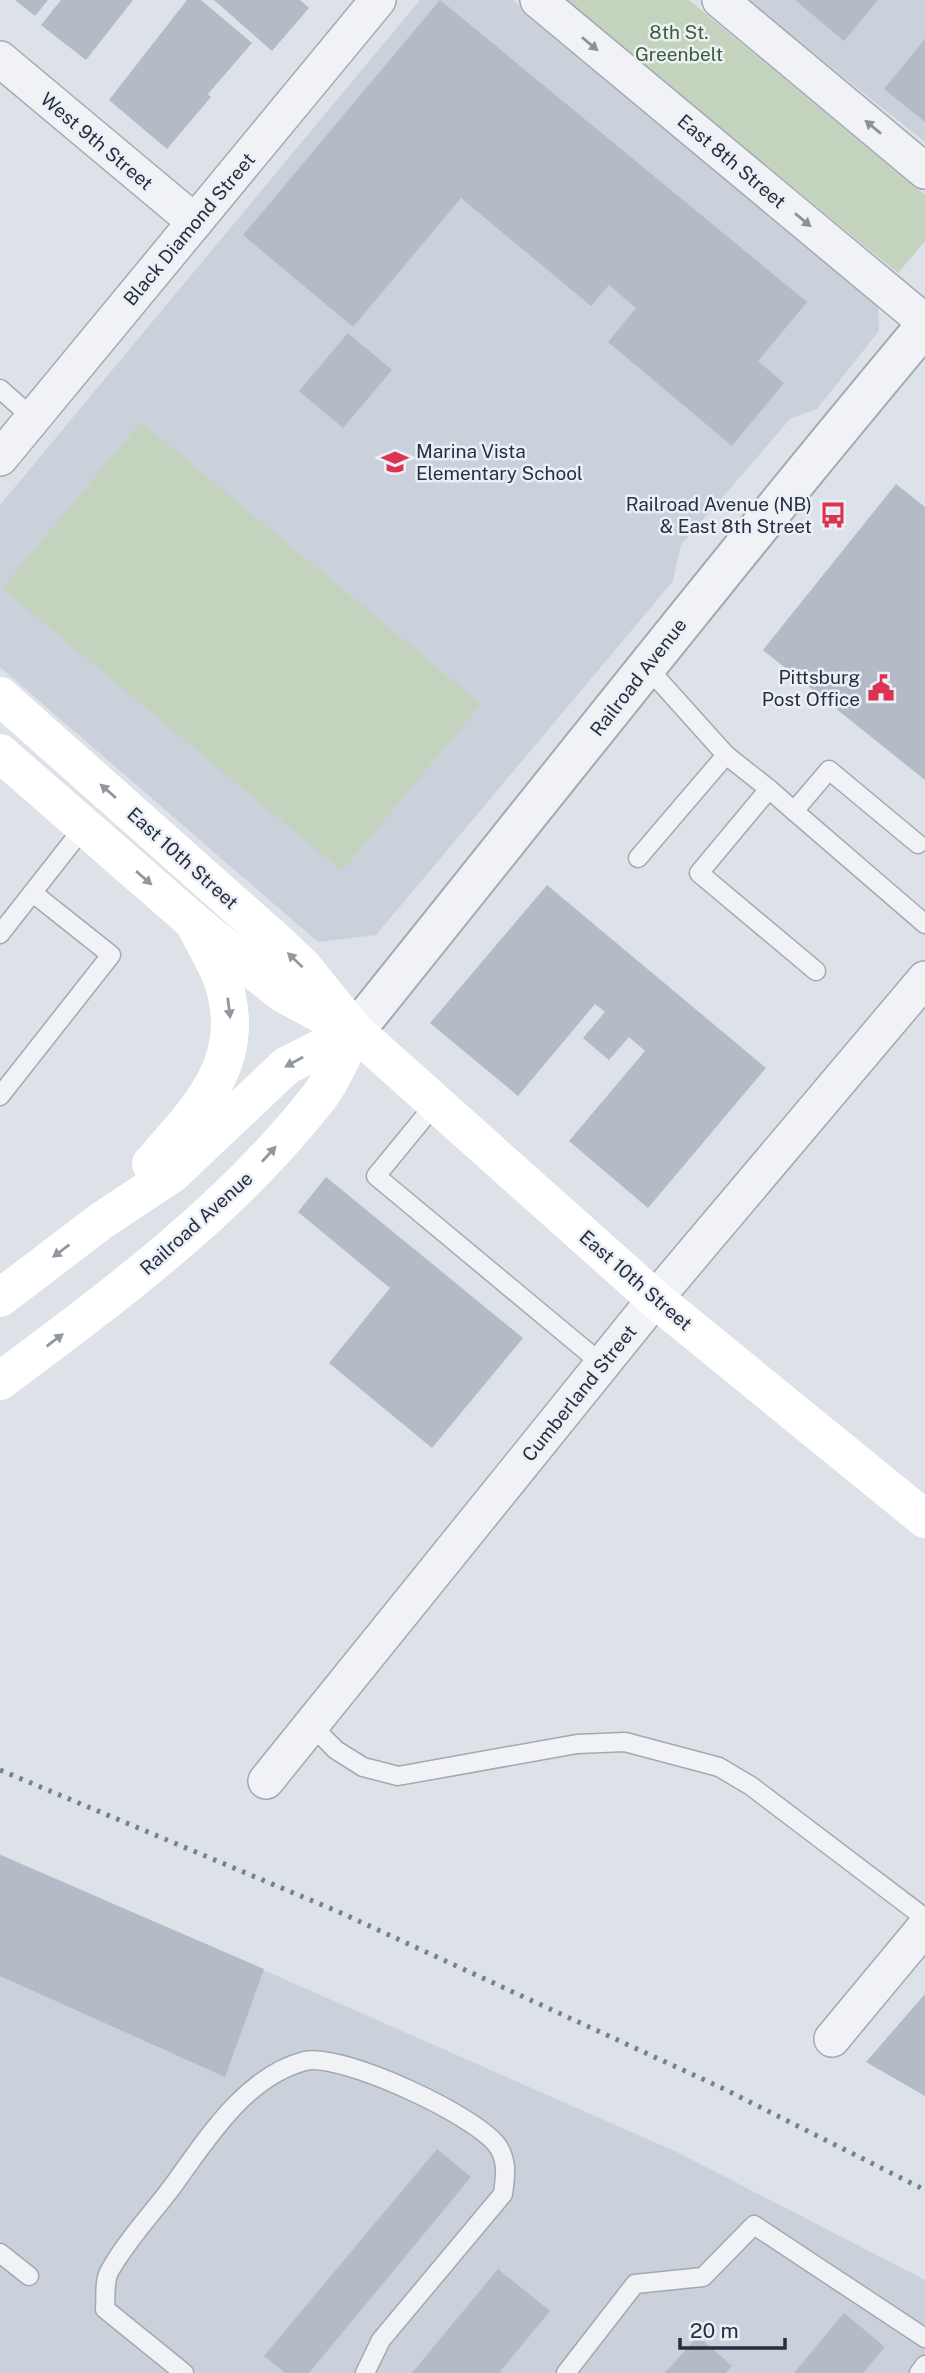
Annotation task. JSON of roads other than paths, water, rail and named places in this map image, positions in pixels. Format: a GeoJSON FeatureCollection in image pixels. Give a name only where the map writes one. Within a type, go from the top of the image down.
{"type":"FeatureCollection","features":[{"type":"Feature","properties":{"kind":"main road","name":"East 10th Street"},"geometry":{"type":"LineString","coordinates":[[0,696],[279,944],[303,967],[355,1031],[655,1299],[925,1519]]}},
{"type":"Feature","properties":{"kind":"main road","name":"East 10th Street"},"geometry":{"type":"LineString","coordinates":[[0,753],[195,923],[282,993],[355,1031]]}},
{"type":"Feature","properties":{"kind":"main road"},"geometry":{"type":"LineString","coordinates":[[101,1221],[186,1124],[219,1076],[232,1035],[227,994],[195,923]]}},
{"type":"Feature","properties":{"kind":"main road","name":"Railroad Avenue"},"geometry":{"type":"LineString","coordinates":[[0,1298],[101,1221],[172,1174],[286,1066],[355,1031]]}},
{"type":"Feature","properties":{"kind":"main road","name":"Railroad Avenue"},"geometry":{"type":"LineString","coordinates":[[0,1381],[111,1298],[242,1184],[320,1095],[355,1031]]}},
{"type":"Feature","properties":{"kind":"street","name":"Black Diamond Street"},"geometry":{"type":"LineString","coordinates":[[0,458],[379,0]]}},
{"type":"Feature","properties":{"kind":"street","name":"East 8th Street"},"geometry":{"type":"LineString","coordinates":[[538,0],[925,324]]}},
{"type":"Feature","properties":{"kind":"street"},"geometry":{"type":"LineString","coordinates":[[720,0],[925,171]]}},
{"type":"Feature","properties":{"kind":"street","name":"West 9th Street"},"geometry":{"type":"LineString","coordinates":[[0,59],[195,222]]}},
{"type":"Feature","properties":{"kind":"street","name":"Railroad Avenue"},"geometry":{"type":"LineString","coordinates":[[355,1031],[646,666],[925,324]]}},
{"type":"Feature","properties":{"kind":"street","name":"Cumberland Street"},"geometry":{"type":"LineString","coordinates":[[266,1781],[655,1299],[925,979]]}},
{"type":"Feature","properties":{"kind":"street"},"geometry":{"type":"LineString","coordinates":[[832,2039],[925,1927]]}},
{"type":"Feature","properties":{"kind":"lane"},"geometry":{"type":"LineString","coordinates":[[0,389],[33,418]]}},
{"type":"Feature","properties":{"kind":"lane"},"geometry":{"type":"LineString","coordinates":[[646,666],[726,755],[925,924]]}},
{"type":"Feature","properties":{"kind":"lane"},"geometry":{"type":"LineString","coordinates":[[638,858],[726,755]]}},
{"type":"Feature","properties":{"kind":"lane"},"geometry":{"type":"LineString","coordinates":[[794,811],[829,770],[918,844]]}},
{"type":"Feature","properties":{"kind":"lane"},"geometry":{"type":"LineString","coordinates":[[769,789],[699,873],[816,971]]}},
{"type":"Feature","properties":{"kind":"lane"},"geometry":{"type":"LineString","coordinates":[[0,934],[85,827]]}},
{"type":"Feature","properties":{"kind":"lane"},"geometry":{"type":"LineString","coordinates":[[0,1096],[111,955],[33,892]]}},
{"type":"Feature","properties":{"kind":"lane"},"geometry":{"type":"LineString","coordinates":[[436,1103],[376,1176],[602,1364]]}},
{"type":"Feature","properties":{"kind":"lane"},"geometry":{"type":"LineString","coordinates":[[311,1725],[336,1750],[363,1767],[398,1776],[577,1744],[625,1742],[719,1767],[751,1786],[843,1859],[925,1918]]}},
{"type":"Feature","properties":{"kind":"lane"},"geometry":{"type":"LineString","coordinates":[[184,2373],[105,2309],[108,2275],[215,2125],[278,2072],[306,2060],[335,2063],[377,2075],[446,2109],[482,2131],[498,2147],[506,2166],[503,2194],[381,2340],[365,2373]]}},
{"type":"Feature","properties":{"kind":"lane"},"geometry":{"type":"LineString","coordinates":[[566,2373],[635,2284],[703,2277],[754,2225],[925,2338]]}},
{"type":"Feature","properties":{"kind":"lane"},"geometry":{"type":"LineString","coordinates":[[0,2253],[29,2276]]}},
{"type":"Feature","properties":{"kind":"lane"},"geometry":{"type":"LineString","coordinates":[[919,2373],[925,2365]]}},
{"type":"Feature","properties":{"kind":"railway"},"geometry":{"type":"LineString","coordinates":[[0,1770],[339,1912],[722,2088],[925,2190]]}},
{"type":"Feature","properties":{"kind":"place","name":"Marina Vista Elementary School"},"geometry":{"type":"Point","coordinates":[395,462]}},
{"type":"Feature","properties":{"kind":"place","name":"Railroad Avenue (NB) & East 8th Street"},"geometry":{"type":"Point","coordinates":[833,515]}},
{"type":"Feature","properties":{"kind":"place","name":"Pittsburg Post Office"},"geometry":{"type":"Point","coordinates":[881,688]}},
{"type":"Feature","properties":{"kind":"park label","name":"8th St. Greenbelt"},"geometry":{"type":"Point","coordinates":[679,43]}}]}
